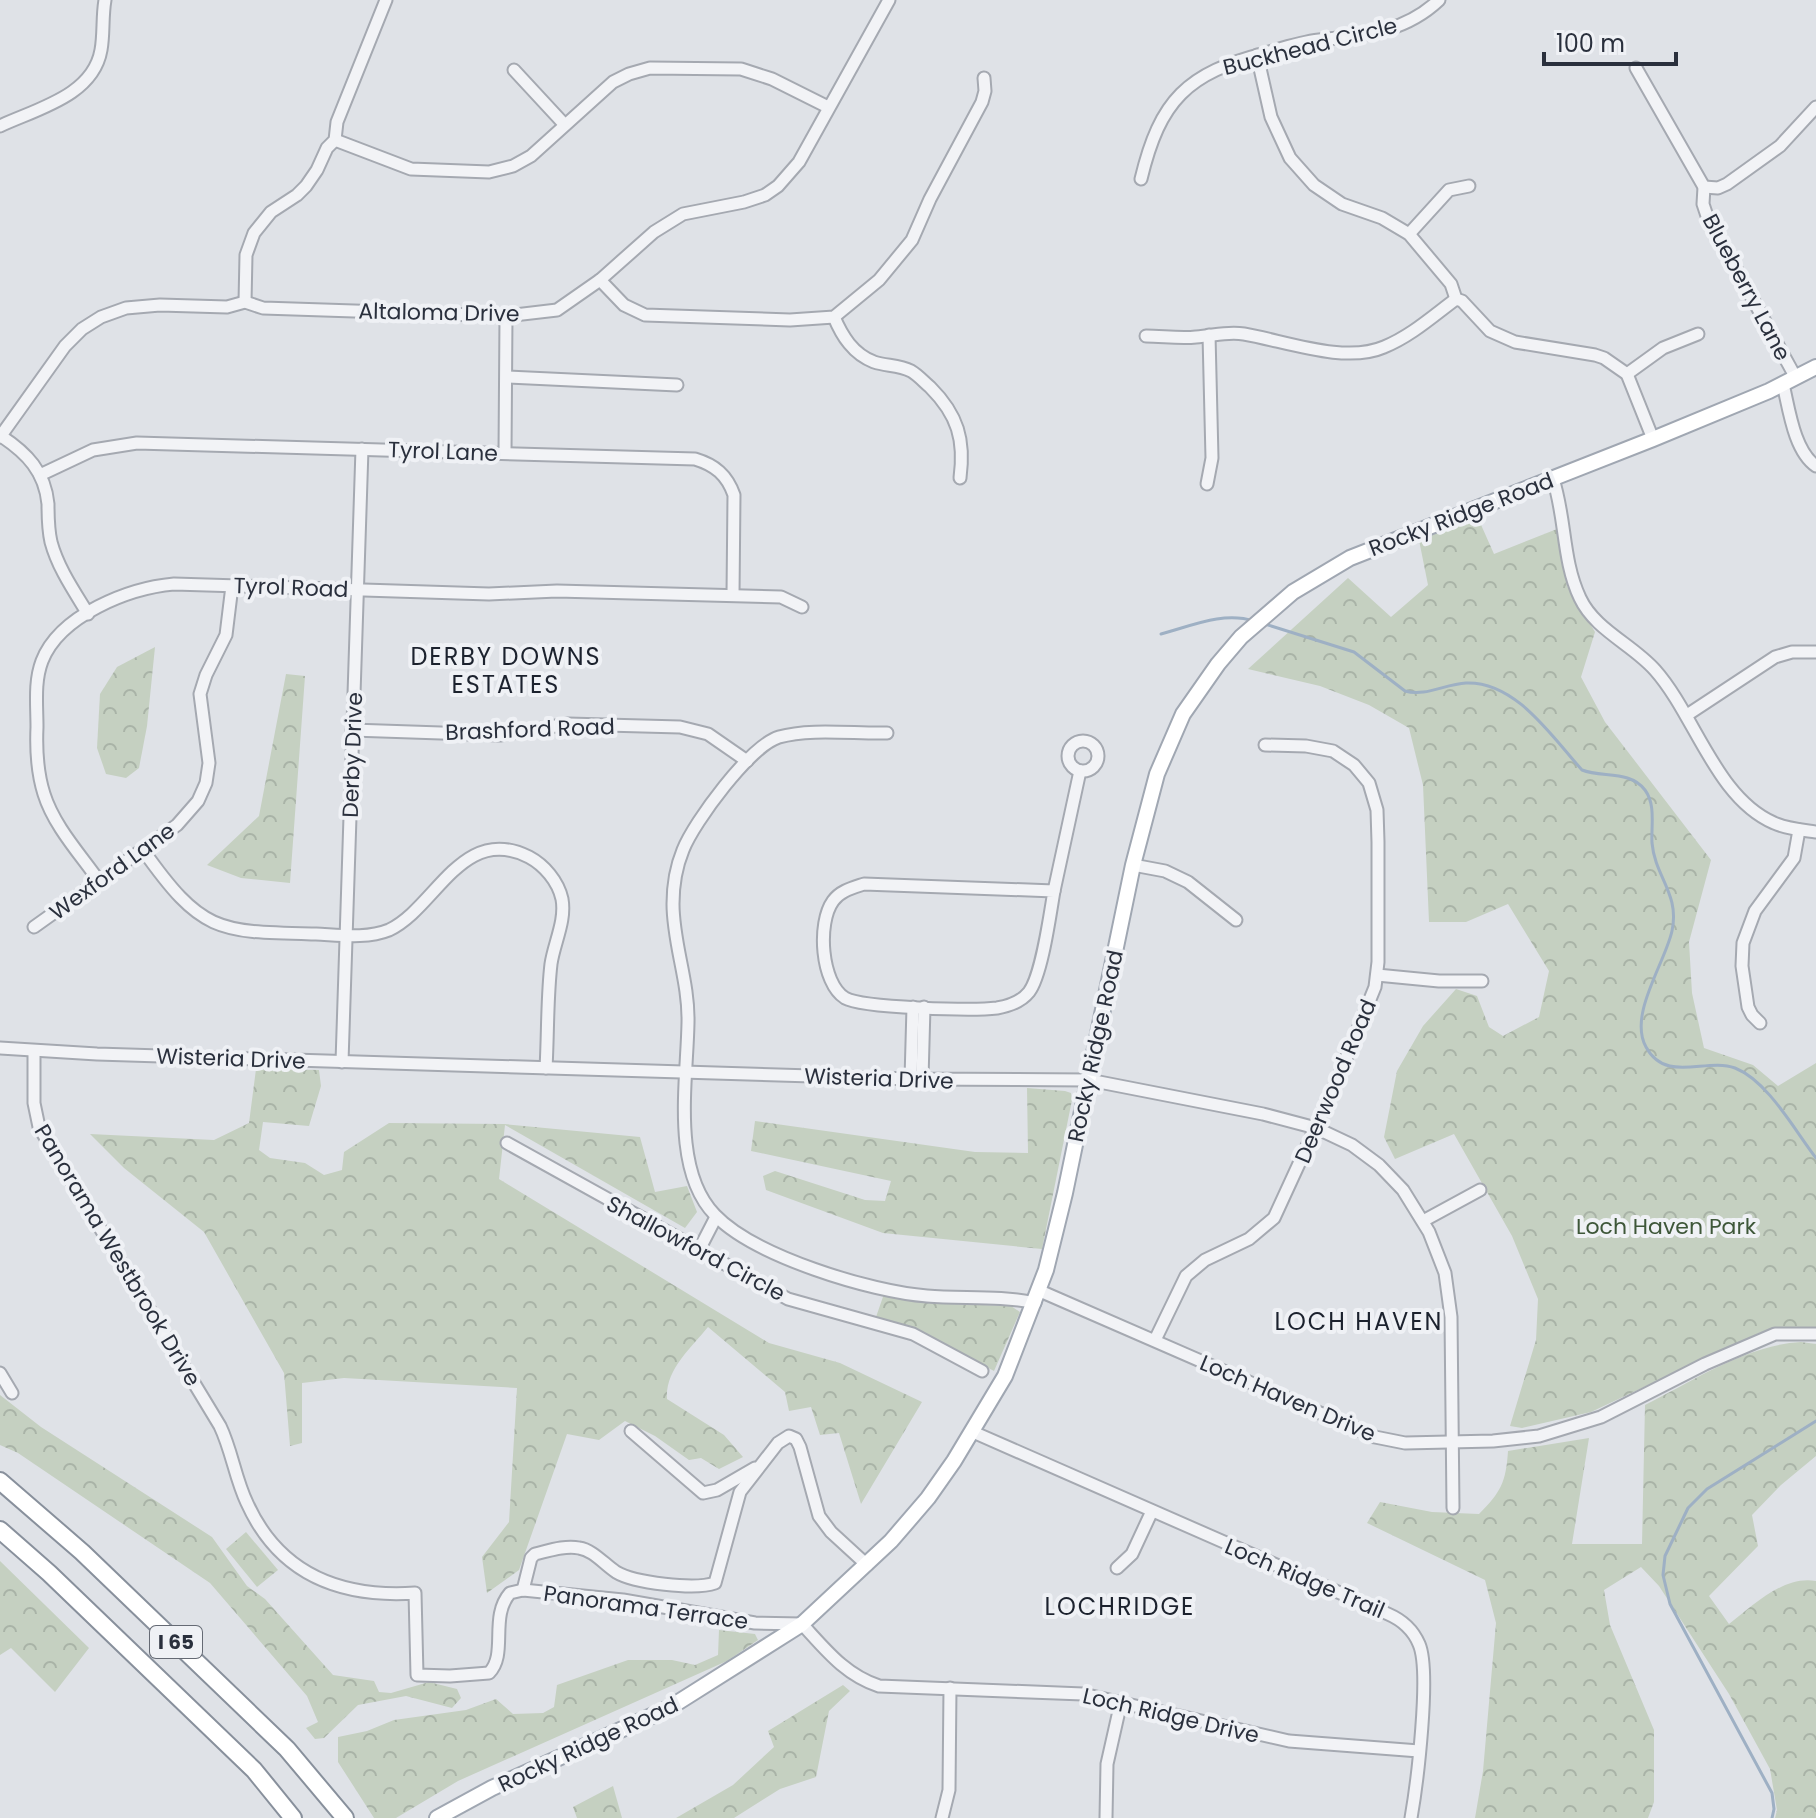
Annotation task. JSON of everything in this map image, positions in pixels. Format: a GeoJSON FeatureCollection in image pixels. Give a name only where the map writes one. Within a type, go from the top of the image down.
{"type":"FeatureCollection","features":[{"type":"Feature","properties":{"kind":"highway","name":"I 65"},"geometry":{"type":"LineString","coordinates":[[0,1481],[82,1552],[287,1749],[343,1816]]}},
{"type":"Feature","properties":{"kind":"highway","name":"I 65"},"geometry":{"type":"LineString","coordinates":[[0,1530],[254,1770],[293,1818]]}},
{"type":"Feature","properties":{"kind":"main road","name":"Rocky Ridge Road"},"geometry":{"type":"LineString","coordinates":[[437,1818],[492,1788],[669,1708],[802,1624],[867,1565],[912,1517],[973,1432],[1005,1376],[1037,1297],[1058,1226],[1149,797],[1183,714],[1241,637],[1284,599],[1350,558],[1653,439],[1816,367]]}},
{"type":"Feature","properties":{"kind":"street"},"geometry":{"type":"LineString","coordinates":[[0,126],[76,91],[93,72],[101,51],[105,0]]}},
{"type":"Feature","properties":{"kind":"street"},"geometry":{"type":"LineString","coordinates":[[245,302],[246,255],[254,233],[271,212],[306,186],[327,148],[335,140],[337,122],[386,0]]}},
{"type":"Feature","properties":{"kind":"street","name":"Altaloma Drive"},"geometry":{"type":"LineString","coordinates":[[0,436],[65,346],[82,329],[101,317],[126,308],[160,305],[227,307],[245,302],[263,308],[506,316],[557,310],[600,280],[654,232],[683,214],[744,202],[765,195],[778,186],[799,162],[889,0]]}},
{"type":"Feature","properties":{"kind":"street","name":"Buckhead Circle"},"geometry":{"type":"LineString","coordinates":[[1141,179],[1150,141],[1160,120],[1177,97],[1222,65],[1315,40],[1373,35],[1410,21],[1439,0]]}},
{"type":"Feature","properties":{"kind":"street"},"geometry":{"type":"LineString","coordinates":[[1257,55],[1271,117],[1290,158],[1314,185],[1342,204],[1382,218],[1409,234],[1451,284],[1456,299]]}},
{"type":"Feature","properties":{"kind":"street"},"geometry":{"type":"LineString","coordinates":[[335,140],[411,169],[489,172],[513,166],[531,156],[613,82],[650,68],[741,69],[772,79],[828,107]]}},
{"type":"Feature","properties":{"kind":"street","name":"Blueberry Lane"},"geometry":{"type":"LineString","coordinates":[[1636,68],[1704,187],[1703,204],[1707,216],[1789,381],[1802,448],[1809,461],[1816,466]]}},
{"type":"Feature","properties":{"kind":"street"},"geometry":{"type":"LineString","coordinates":[[514,70],[564,124]]}},
{"type":"Feature","properties":{"kind":"street"},"geometry":{"type":"LineString","coordinates":[[600,280],[624,305],[645,315],[790,320],[834,317],[879,280],[912,240],[930,199],[982,102],[984,78]]}},
{"type":"Feature","properties":{"kind":"street"},"geometry":{"type":"LineString","coordinates":[[1704,187],[1718,188],[1727,184],[1780,146],[1816,107]]}},
{"type":"Feature","properties":{"kind":"street"},"geometry":{"type":"LineString","coordinates":[[1409,234],[1449,190],[1469,186]]}},
{"type":"Feature","properties":{"kind":"street"},"geometry":{"type":"LineString","coordinates":[[1146,336],[1194,338],[1214,333],[1243,334],[1316,350],[1368,352],[1383,348],[1408,334],[1456,299]]}},
{"type":"Feature","properties":{"kind":"street"},"geometry":{"type":"LineString","coordinates":[[1456,299],[1462,301],[1490,331],[1502,337],[1515,342],[1595,355],[1627,374],[1653,439]]}},
{"type":"Feature","properties":{"kind":"street"},"geometry":{"type":"LineString","coordinates":[[505,453],[506,316]]}},
{"type":"Feature","properties":{"kind":"street"},"geometry":{"type":"LineString","coordinates":[[834,317],[842,335],[858,353],[876,363],[894,364],[915,373],[943,400],[960,437],[963,455],[960,478]]}},
{"type":"Feature","properties":{"kind":"street"},"geometry":{"type":"LineString","coordinates":[[1627,374],[1663,348],[1698,334]]}},
{"type":"Feature","properties":{"kind":"street"},"geometry":{"type":"LineString","coordinates":[[1207,484],[1212,458],[1209,335]]}},
{"type":"Feature","properties":{"kind":"street"},"geometry":{"type":"LineString","coordinates":[[507,377],[677,385]]}},
{"type":"Feature","properties":{"kind":"street"},"geometry":{"type":"LineString","coordinates":[[0,436],[29,457],[40,475],[47,495],[52,543],[61,567],[88,614]]}},
{"type":"Feature","properties":{"kind":"street","name":"Tyrol Lane"},"geometry":{"type":"LineString","coordinates":[[40,475],[93,450],[129,443],[686,458],[711,465],[728,481],[734,495],[733,595]]}},
{"type":"Feature","properties":{"kind":"street","name":"Derby Drive"},"geometry":{"type":"LineString","coordinates":[[342,1062],[362,449]]}},
{"type":"Feature","properties":{"kind":"street"},"geometry":{"type":"LineString","coordinates":[[1553,479],[1570,570],[1584,605],[1602,626],[1650,665],[1687,715],[1713,761],[1736,793],[1765,818],[1799,830],[1816,832]]}},
{"type":"Feature","properties":{"kind":"street","name":"Tyrol Road"},"geometry":{"type":"LineString","coordinates":[[99,881],[51,810],[40,779],[36,745],[37,682],[42,660],[55,639],[115,598],[143,588],[174,584],[489,594],[557,591],[733,595],[781,597],[802,607]]}},
{"type":"Feature","properties":{"kind":"street","name":"Wexford Lane"},"geometry":{"type":"LineString","coordinates":[[34,927],[187,816],[206,783],[209,755],[200,713],[200,694],[226,635],[232,586]]}},
{"type":"Feature","properties":{"kind":"street"},"geometry":{"type":"LineString","coordinates":[[1687,715],[1775,657],[1792,652],[1816,652]]}},
{"type":"Feature","properties":{"kind":"street","name":"Brashford Road"},"geometry":{"type":"LineString","coordinates":[[352,730],[500,735],[568,724],[680,727],[708,734],[747,761]]}},
{"type":"Feature","properties":{"kind":"street"},"geometry":{"type":"LineString","coordinates":[[699,1250],[716,1217],[697,1188],[686,1155],[688,996],[674,923],[676,876],[682,852],[693,830],[761,746],[778,737],[802,734],[887,733]]}},
{"type":"Feature","properties":{"kind":"street","name":"Deerwood Road"},"geometry":{"type":"LineString","coordinates":[[1155,1340],[1186,1276],[1205,1260],[1249,1239],[1274,1218],[1364,1018],[1377,975],[1377,810],[1369,783],[1354,765],[1333,751],[1306,746],[1265,745]]}},
{"type":"Feature","properties":{"kind":"street"},"geometry":{"type":"LineString","coordinates":[[1054,891],[864,884],[841,893],[834,899],[825,919],[826,967],[832,985],[839,994],[858,1003],[994,1008],[1022,999],[1035,978],[1054,891],[1080,771]]}},
{"type":"Feature","properties":{"kind":"street"},"geometry":{"type":"LineString","coordinates":[[1760,1023],[1748,1007],[1742,966],[1743,943],[1749,921],[1761,901],[1794,858],[1799,830]]}},
{"type":"Feature","properties":{"kind":"street"},"geometry":{"type":"LineString","coordinates":[[143,850],[181,901],[217,925],[249,932],[379,933],[398,924],[454,869],[472,857],[501,850],[522,854],[539,863],[555,882],[563,903],[550,975],[546,1068]]}},
{"type":"Feature","properties":{"kind":"street"},"geometry":{"type":"LineString","coordinates":[[1133,865],[1165,871],[1188,882],[1236,920]]}},
{"type":"Feature","properties":{"kind":"street"},"geometry":{"type":"LineString","coordinates":[[1377,975],[1439,981],[1482,981]]}},
{"type":"Feature","properties":{"kind":"street"},"geometry":{"type":"LineString","coordinates":[[917,1079],[919,1007]]}},
{"type":"Feature","properties":{"kind":"street","name":"Wisteria Drive"},"geometry":{"type":"LineString","coordinates":[[0,1048],[342,1062],[917,1079],[1089,1080],[1263,1114],[1316,1128],[1352,1145],[1379,1165],[1403,1190],[1423,1221],[1445,1273],[1451,1317],[1453,1508]]}},
{"type":"Feature","properties":{"kind":"street","name":"Panorama Westbrook Drive"},"geometry":{"type":"LineString","coordinates":[[34,1051],[34,1103],[39,1127],[220,1426],[230,1451]]}},
{"type":"Feature","properties":{"kind":"street","name":"Shallowford Circle"},"geometry":{"type":"LineString","coordinates":[[507,1143],[788,1299],[913,1334],[982,1371]]}},
{"type":"Feature","properties":{"kind":"street"},"geometry":{"type":"LineString","coordinates":[[1423,1221],[1480,1190]]}},
{"type":"Feature","properties":{"kind":"street","name":"Loch Haven Drive"},"geometry":{"type":"LineString","coordinates":[[716,1217],[745,1237],[830,1275],[913,1295],[1037,1297],[1155,1340],[1375,1437],[1395,1442],[1520,1440],[1539,1436],[1601,1417],[1705,1364],[1775,1334],[1816,1334]]}},
{"type":"Feature","properties":{"kind":"street"},"geometry":{"type":"LineString","coordinates":[[0,1373],[12,1393]]}},
{"type":"Feature","properties":{"kind":"street"},"geometry":{"type":"LineString","coordinates":[[631,1431],[703,1493],[717,1490],[762,1464]]}},
{"type":"Feature","properties":{"kind":"street","name":"Loch Ridge Trail"},"geometry":{"type":"LineString","coordinates":[[973,1432],[1388,1614],[1404,1624],[1415,1637],[1423,1657],[1419,1751],[1411,1818]]}},
{"type":"Feature","properties":{"kind":"street"},"geometry":{"type":"LineString","coordinates":[[523,1590],[531,1558],[535,1554],[577,1547],[588,1551],[618,1573],[640,1580],[703,1586],[715,1583],[740,1492],[778,1443],[789,1436],[796,1439],[800,1447],[819,1516],[831,1532],[867,1565]]}},
{"type":"Feature","properties":{"kind":"street","name":"Panorama Terrace"},"geometry":{"type":"LineString","coordinates":[[230,1451],[246,1501],[268,1541],[283,1555],[316,1578],[331,1584],[363,1593],[415,1593],[417,1675],[489,1673],[496,1665],[501,1607],[510,1593],[523,1590],[623,1600],[755,1623],[802,1624]]}},
{"type":"Feature","properties":{"kind":"street"},"geometry":{"type":"LineString","coordinates":[[1117,1568],[1132,1554],[1152,1511]]}},
{"type":"Feature","properties":{"kind":"street","name":"Loch Ridge Drive"},"geometry":{"type":"LineString","coordinates":[[802,1624],[838,1663],[863,1681],[879,1686],[1062,1692],[1121,1702],[1278,1739],[1318,1745],[1419,1751]]}},
{"type":"Feature","properties":{"kind":"street"},"geometry":{"type":"LineString","coordinates":[[942,1818],[949,1790],[950,1688]]}},
{"type":"Feature","properties":{"kind":"street"},"geometry":{"type":"LineString","coordinates":[[1106,1818],[1107,1764],[1121,1702]]}},
{"type":"Feature","properties":{"kind":"green space","name":"Loch Haven Park"},"geometry":{"type":"Polygon","coordinates":[[[1478,518],[1494,554],[1557,529],[1567,586],[1595,632],[1581,677],[1605,722],[1711,860],[1689,942],[1692,993],[1704,1048],[1753,1065],[1778,1086],[1816,1063],[1816,1330],[1761,1332],[1591,1412],[1522,1428],[1510,1426],[1536,1340],[1538,1299],[1512,1236],[1454,1134],[1395,1159],[1384,1137],[1397,1071],[1423,1026],[1456,989],[1477,996],[1489,1027],[1503,1036],[1539,1017],[1549,971],[1508,904],[1466,922],[1429,922],[1423,785],[1409,728],[1369,705],[1320,686],[1248,669],[1348,578],[1391,617],[1428,585],[1419,540],[1478,518]]]}},
{"type":"Feature","properties":{"kind":"green space"},"geometry":{"type":"Polygon","coordinates":[[[155,647],[147,726],[139,768],[126,778],[106,774],[97,748],[100,694],[117,667],[155,647]]]}},
{"type":"Feature","properties":{"kind":"green space"},"geometry":{"type":"Polygon","coordinates":[[[286,674],[305,676],[290,883],[241,878],[207,865],[259,816],[286,674]]]}},
{"type":"Feature","properties":{"kind":"green space"},"geometry":{"type":"Polygon","coordinates":[[[256,1069],[319,1070],[321,1086],[309,1126],[263,1122],[259,1150],[270,1158],[305,1163],[324,1175],[342,1170],[344,1152],[389,1123],[504,1124],[640,1137],[655,1192],[687,1186],[697,1212],[685,1228],[505,1125],[499,1179],[769,1343],[840,1363],[922,1402],[861,1504],[839,1433],[820,1435],[811,1407],[789,1411],[785,1392],[708,1327],[675,1369],[667,1388],[667,1399],[724,1435],[743,1457],[719,1469],[701,1458],[689,1460],[655,1436],[625,1421],[599,1440],[567,1434],[519,1570],[487,1593],[482,1557],[509,1522],[517,1388],[344,1378],[302,1383],[302,1443],[290,1446],[284,1373],[204,1232],[124,1168],[90,1134],[214,1140],[249,1123],[256,1069]]]}},
{"type":"Feature","properties":{"kind":"green space"},"geometry":{"type":"Polygon","coordinates":[[[1027,1088],[1065,1091],[1071,1093],[1072,1100],[1042,1249],[883,1233],[766,1190],[763,1176],[775,1171],[865,1200],[885,1201],[891,1181],[751,1151],[755,1121],[975,1152],[1028,1153],[1027,1088]]]}},
{"type":"Feature","properties":{"kind":"green space"},"geometry":{"type":"Polygon","coordinates":[[[885,1291],[928,1303],[1011,1306],[1020,1312],[994,1371],[917,1330],[876,1317],[885,1291]]]}},
{"type":"Feature","properties":{"kind":"green space"},"geometry":{"type":"Polygon","coordinates":[[[1801,1342],[1816,1344],[1816,1456],[1781,1485],[1752,1515],[1758,1546],[1709,1596],[1729,1624],[1780,1587],[1804,1580],[1816,1581],[1816,1818],[1775,1818],[1777,1810],[1770,1769],[1729,1694],[1659,1586],[1641,1567],[1604,1590],[1610,1625],[1654,1730],[1654,1802],[1648,1818],[1475,1818],[1483,1771],[1496,1623],[1485,1580],[1367,1523],[1380,1502],[1432,1512],[1479,1514],[1501,1486],[1508,1451],[1589,1438],[1572,1544],[1642,1544],[1645,1405],[1740,1357],[1801,1342]]]}},
{"type":"Feature","properties":{"kind":"green space"},"geometry":{"type":"Polygon","coordinates":[[[0,1395],[41,1427],[212,1537],[247,1586],[265,1599],[333,1675],[374,1681],[379,1692],[391,1693],[429,1682],[457,1689],[461,1698],[452,1708],[406,1696],[358,1705],[324,1738],[315,1739],[306,1728],[318,1722],[307,1696],[210,1583],[18,1453],[0,1445],[0,1395]]]}},
{"type":"Feature","properties":{"kind":"green space"},"geometry":{"type":"Polygon","coordinates":[[[246,1532],[278,1570],[257,1587],[226,1549],[246,1532]]]}},
{"type":"Feature","properties":{"kind":"green space"},"geometry":{"type":"Polygon","coordinates":[[[0,1561],[89,1648],[55,1692],[11,1648],[0,1655],[0,1561]]]}},
{"type":"Feature","properties":{"kind":"green space"},"geometry":{"type":"Polygon","coordinates":[[[719,1630],[755,1634],[758,1640],[727,1661],[458,1781],[396,1818],[374,1818],[338,1762],[338,1737],[367,1731],[394,1720],[466,1710],[496,1699],[513,1714],[543,1713],[554,1707],[557,1685],[628,1660],[672,1660],[695,1665],[718,1655],[719,1630]]]}},
{"type":"Feature","properties":{"kind":"green space"},"geometry":{"type":"Polygon","coordinates":[[[843,1685],[850,1691],[829,1711],[816,1777],[780,1789],[734,1818],[676,1818],[733,1785],[774,1747],[768,1731],[843,1685]]]}},
{"type":"Feature","properties":{"kind":"green space"},"geometry":{"type":"Polygon","coordinates":[[[613,1786],[622,1818],[577,1818],[573,1807],[613,1786]]]}},
{"type":"Feature","properties":{"kind":"waterway"},"geometry":{"type":"LineString","coordinates":[[1161,634],[1219,619],[1254,621]]}},
{"type":"Feature","properties":{"kind":"waterway"},"geometry":{"type":"LineString","coordinates":[[1265,624],[1354,652],[1405,691],[1428,691],[1466,683],[1501,691],[1532,713],[1582,770],[1624,777],[1639,784],[1651,802],[1654,855],[1670,896],[1674,918],[1668,944],[1644,1005],[1641,1020],[1646,1047],[1654,1058],[1675,1067],[1724,1065],[1747,1074],[1770,1095],[1816,1158]]}},
{"type":"Feature","properties":{"kind":"waterway"},"geometry":{"type":"LineString","coordinates":[[1772,1818],[1772,1793],[1670,1604],[1663,1575],[1665,1556],[1688,1508],[1707,1489],[1816,1421]]}},
{"type":"Feature","properties":{"kind":"district","name":"DERBY DOWNS ESTATES"},"geometry":{"type":"Point","coordinates":[506,671]}},
{"type":"Feature","properties":{"kind":"district","name":"LOCH HAVEN"},"geometry":{"type":"Point","coordinates":[1359,1322]}},
{"type":"Feature","properties":{"kind":"district","name":"LOCHRIDGE"},"geometry":{"type":"Point","coordinates":[1120,1607]}}]}
